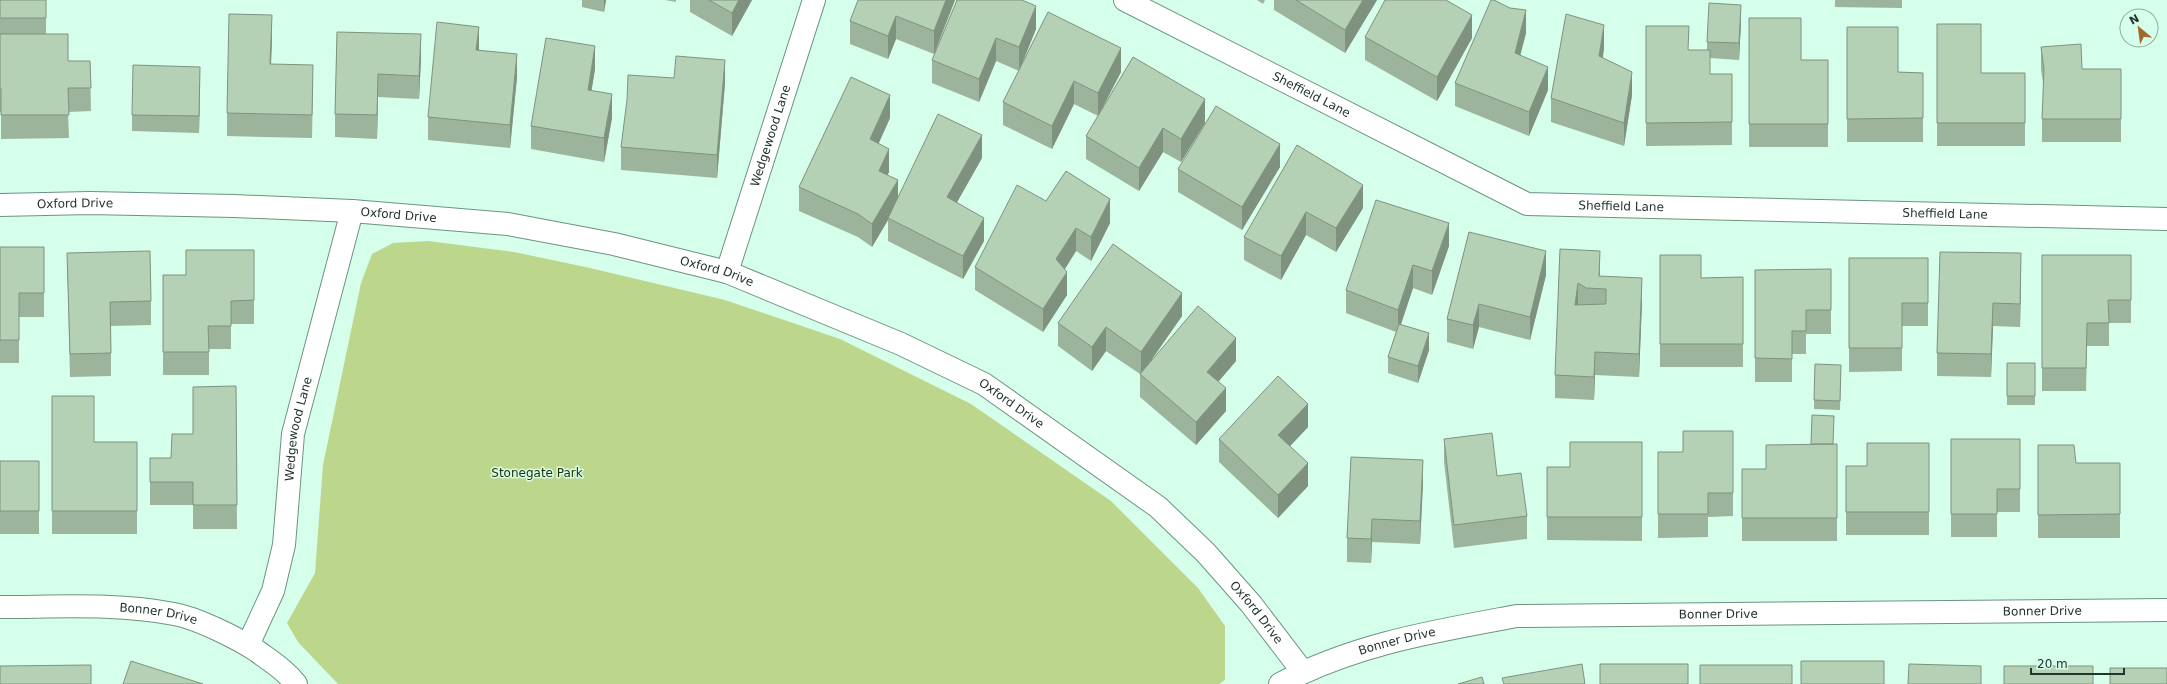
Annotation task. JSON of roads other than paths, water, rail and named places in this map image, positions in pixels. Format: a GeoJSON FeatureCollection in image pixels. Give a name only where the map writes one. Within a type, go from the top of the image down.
{"type":"FeatureCollection","features":[{"type":"Feature","properties":{"kind":"street","name":"Wedgewood Lane"},"geometry":{"type":"LineString","coordinates":[[727,272],[814,0]]}},
{"type":"Feature","properties":{"kind":"street","name":"Sheffield Lane"},"geometry":{"type":"LineString","coordinates":[[1125,0],[1527,204],[2167,219]]}},
{"type":"Feature","properties":{"kind":"street","name":"Oxford Drive"},"geometry":{"type":"LineString","coordinates":[[0,205],[98,203],[234,206],[352,211],[508,224],[614,244],[727,272],[901,344],[984,384],[997,393],[1158,507],[1206,553],[1251,604],[1303,672]]}},
{"type":"Feature","properties":{"kind":"street","name":"Wedgewood Lane"},"geometry":{"type":"LineString","coordinates":[[248,646],[273,590],[284,545],[293,434],[352,211]]}},
{"type":"Feature","properties":{"kind":"street","name":"Bonner Drive"},"geometry":{"type":"LineString","coordinates":[[0,607],[118,607],[175,614],[222,632],[248,646],[285,670],[296,684]]}},
{"type":"Feature","properties":{"kind":"street","name":"Bonner Drive"},"geometry":{"type":"LineString","coordinates":[[1280,684],[1303,672],[1369,646],[1445,629],[1517,616],[2167,610]]}},
{"type":"Feature","properties":{"kind":"park label","name":"Stonegate Park"},"geometry":{"type":"Point","coordinates":[537,473]}}]}
